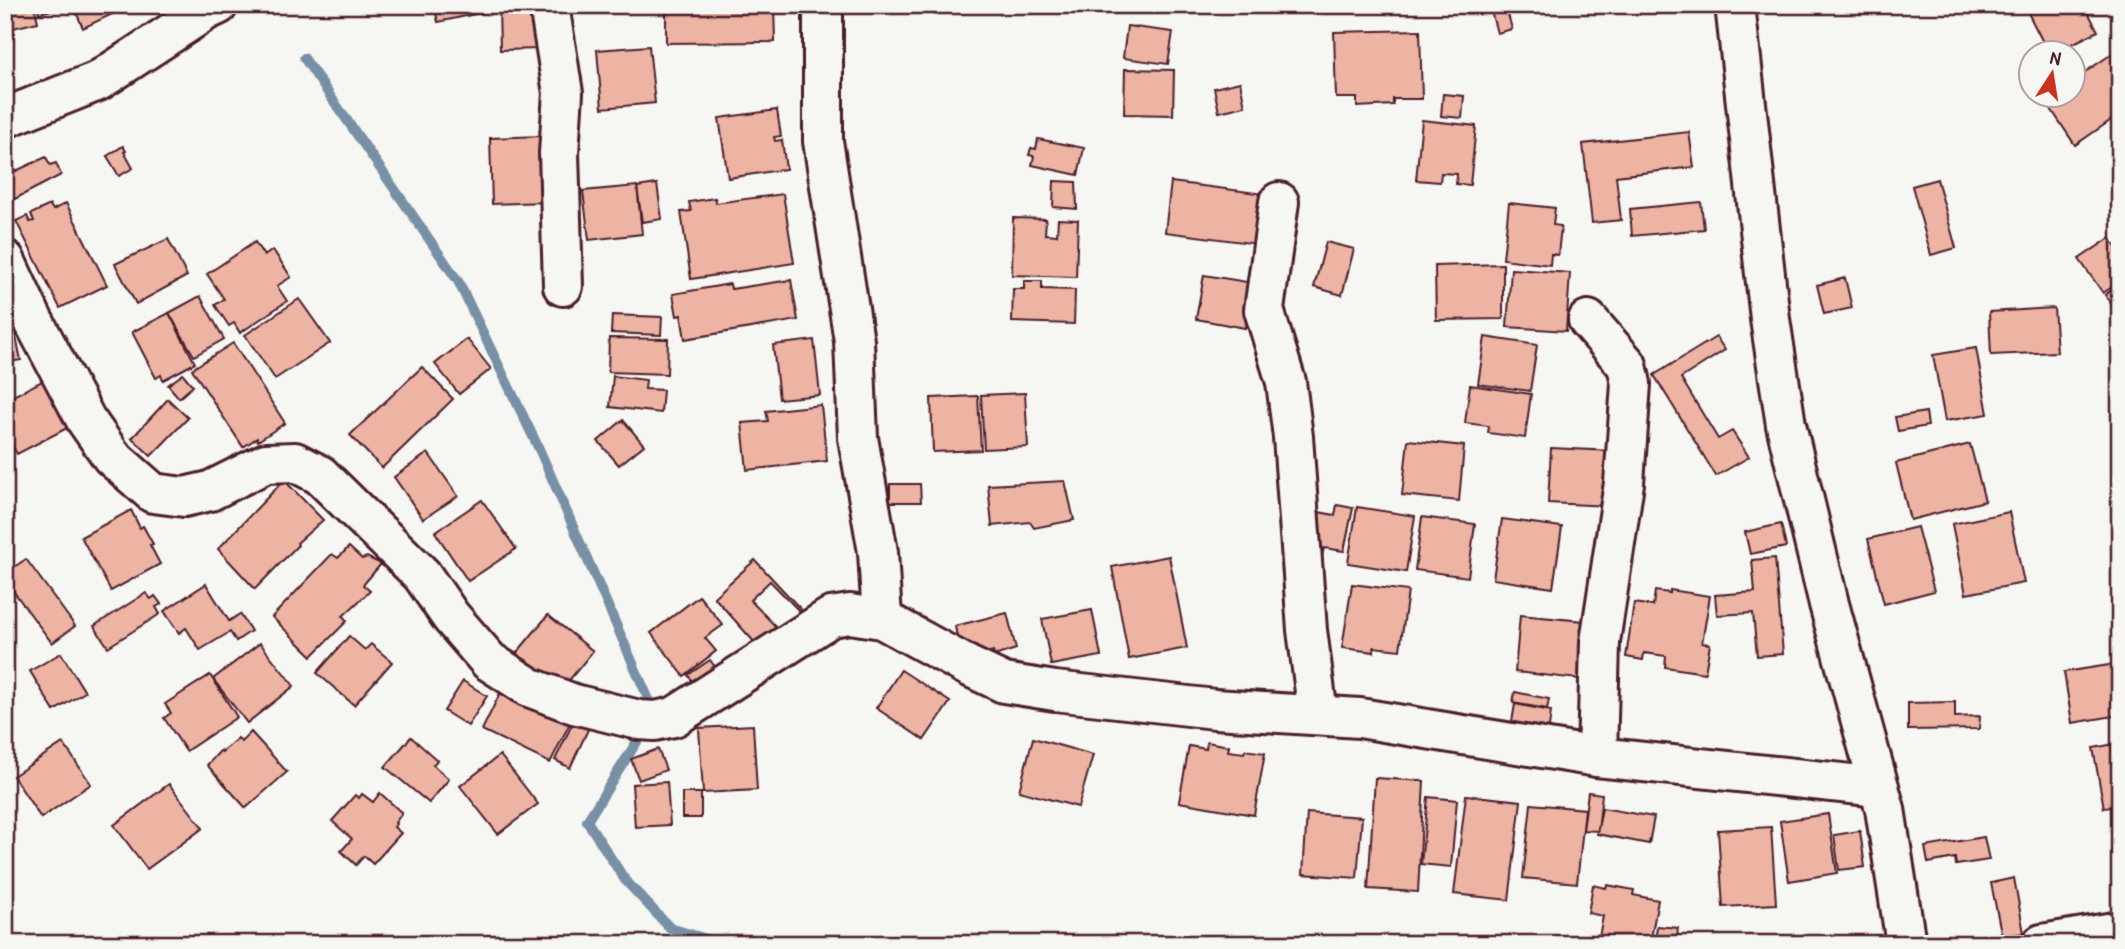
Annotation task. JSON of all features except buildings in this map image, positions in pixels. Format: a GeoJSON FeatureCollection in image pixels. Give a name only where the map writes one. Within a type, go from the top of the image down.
{"type":"FeatureCollection","features":[{"type":"Feature","properties":{"kind":"street"},"geometry":{"type":"LineString","coordinates":[[5,118],[98,81],[218,5]]}},
{"type":"Feature","properties":{"kind":"street"},"geometry":{"type":"LineString","coordinates":[[549,5],[563,93],[559,153],[563,286]]}},
{"type":"Feature","properties":{"kind":"street"},"geometry":{"type":"LineString","coordinates":[[823,5],[823,142],[854,341],[859,438],[878,552],[882,619]]}},
{"type":"Feature","properties":{"kind":"street"},"geometry":{"type":"LineString","coordinates":[[1735,5],[1768,305],[1786,425],[1829,604],[1885,809],[1906,944]]}},
{"type":"Feature","properties":{"kind":"street"},"geometry":{"type":"LineString","coordinates":[[1279,202],[1265,310],[1286,382],[1293,437],[1307,630],[1318,715]]}},
{"type":"Feature","properties":{"kind":"street"},"geometry":{"type":"LineString","coordinates":[[5,260],[32,318],[86,420],[112,457],[153,493],[184,497],[210,491],[266,463],[295,463],[320,475],[422,575],[451,617],[489,661],[548,696],[639,720],[674,717],[831,617],[850,614],[882,619],[968,666],[1004,682],[1055,691],[1215,709],[1360,718],[1597,757],[1879,788]]}},
{"type":"Feature","properties":{"kind":"street"},"geometry":{"type":"LineString","coordinates":[[1588,320],[1627,365],[1631,384],[1624,484],[1600,642],[1597,757]]}},
{"type":"Feature","properties":{"kind":"street"},"geometry":{"type":"LineString","coordinates":[[2042,944],[2120,931]]}},
{"type":"Feature","properties":{"kind":"waterway"},"geometry":{"type":"LineString","coordinates":[[304,58],[458,281],[540,451],[653,709]]}},
{"type":"Feature","properties":{"kind":"waterway"},"geometry":{"type":"LineString","coordinates":[[643,732],[587,821],[625,880],[670,928],[723,944]]}}]}
